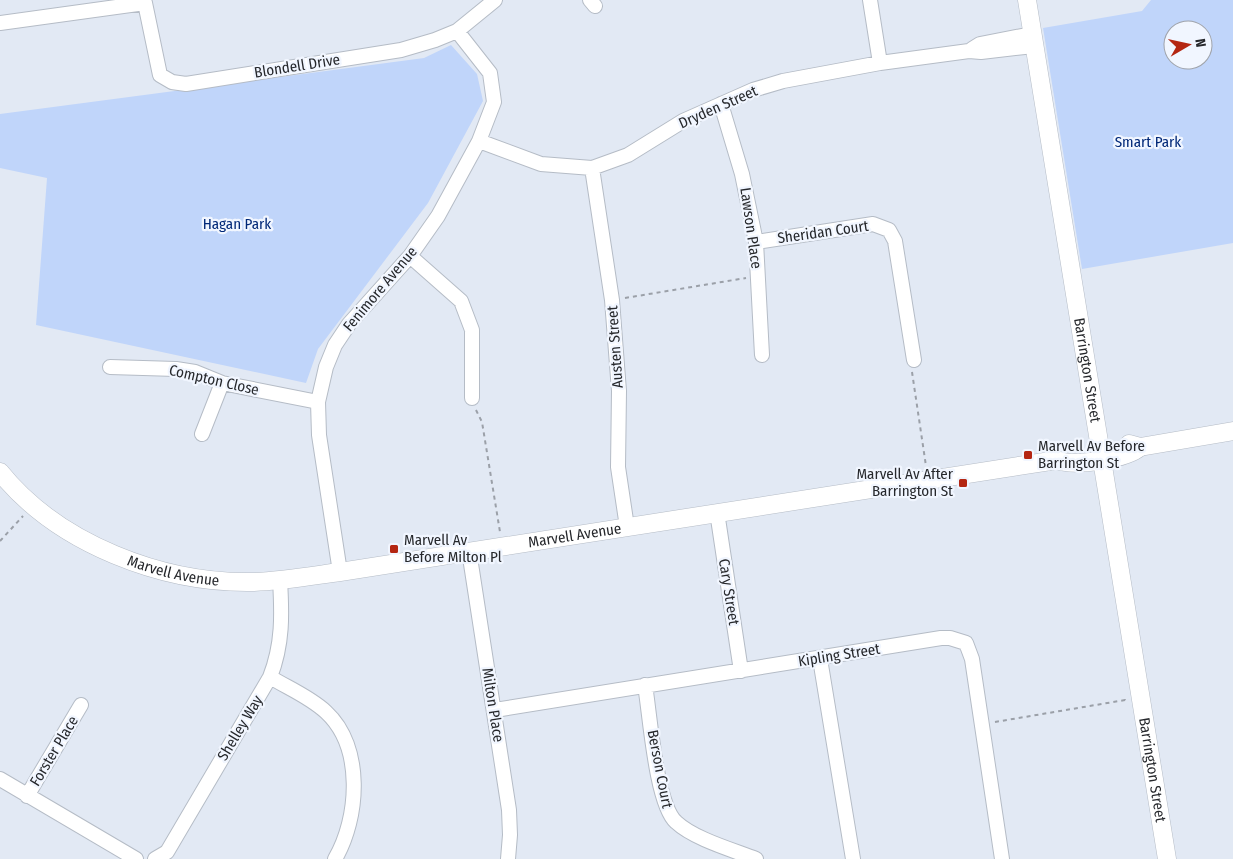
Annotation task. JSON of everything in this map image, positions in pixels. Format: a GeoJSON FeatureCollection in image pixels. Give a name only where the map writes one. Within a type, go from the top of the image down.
{"type":"FeatureCollection","features":[{"type":"Feature","properties":{"kind":"street","name":"Blondell Drive"},"geometry":{"type":"LineString","coordinates":[[144,2],[160,74],[172,82],[186,84],[401,50],[457,31],[495,0]]}},
{"type":"Feature","properties":{"kind":"street"},"geometry":{"type":"LineString","coordinates":[[870,0],[880,63]]}},
{"type":"Feature","properties":{"kind":"street","name":"Barrington Street"},"geometry":{"type":"LineString","coordinates":[[1016,0],[1028,40],[1096,454],[1167,859]]}},
{"type":"Feature","properties":{"kind":"street","name":"Barrington Street"},"geometry":{"type":"LineString","coordinates":[[1027,0],[1028,40]]}},
{"type":"Feature","properties":{"kind":"street"},"geometry":{"type":"LineString","coordinates":[[0,24],[144,2]]}},
{"type":"Feature","properties":{"kind":"street","name":"Fenimore Avenue"},"geometry":{"type":"LineString","coordinates":[[340,572],[319,435],[318,402],[326,367],[349,324],[410,256],[438,216],[479,140],[494,102],[490,73],[457,31]]}},
{"type":"Feature","properties":{"kind":"street","name":"Dryden Street"},"geometry":{"type":"LineString","coordinates":[[479,140],[541,164],[592,168],[628,154],[683,121],[752,90],[783,81],[880,63],[969,51],[981,52],[1028,40]]}},
{"type":"Feature","properties":{"kind":"street","name":"Lawson Place"},"geometry":{"type":"LineString","coordinates":[[721,104],[742,174],[756,242],[762,355]]}},
{"type":"Feature","properties":{"kind":"street","name":"Austen Street"},"geometry":{"type":"LineString","coordinates":[[592,168],[612,300],[619,391],[618,467],[627,526]]}},
{"type":"Feature","properties":{"kind":"street","name":"Sheridan Court"},"geometry":{"type":"LineString","coordinates":[[756,242],[873,224],[892,225],[914,360]]}},
{"type":"Feature","properties":{"kind":"street"},"geometry":{"type":"LineString","coordinates":[[410,256],[460,301],[472,330],[472,398]]}},
{"type":"Feature","properties":{"kind":"street","name":"Compton Close"},"geometry":{"type":"LineString","coordinates":[[110,367],[176,369],[195,372],[222,383],[318,402]]}},
{"type":"Feature","properties":{"kind":"street"},"geometry":{"type":"LineString","coordinates":[[202,434],[222,383]]}},
{"type":"Feature","properties":{"kind":"street","name":"Marvell Avenue"},"geometry":{"type":"LineString","coordinates":[[0,472],[24,497],[48,517],[94,544],[124,557],[154,568],[190,576],[243,581],[280,580],[1057,460],[1064,454],[1096,454],[1131,444],[1140,447],[1233,431]]}},
{"type":"Feature","properties":{"kind":"street","name":"Barrington Street"},"geometry":{"type":"LineString","coordinates":[[1096,454],[1155,859]]}},
{"type":"Feature","properties":{"kind":"street","name":"Cary Street"},"geometry":{"type":"LineString","coordinates":[[717,512],[741,671]]}},
{"type":"Feature","properties":{"kind":"street","name":"Milton Place"},"geometry":{"type":"LineString","coordinates":[[469,551],[495,710],[508,810],[510,835],[508,859]]}},
{"type":"Feature","properties":{"kind":"street","name":"Shelley Way"},"geometry":{"type":"LineString","coordinates":[[155,859],[166,852],[270,677],[276,662],[281,635],[280,580]]}},
{"type":"Feature","properties":{"kind":"street","name":"Kipling Street"},"geometry":{"type":"LineString","coordinates":[[495,710],[941,638],[959,640],[966,643],[970,650],[1002,859]]}},
{"type":"Feature","properties":{"kind":"street"},"geometry":{"type":"LineString","coordinates":[[820,658],[854,859]]}},
{"type":"Feature","properties":{"kind":"street"},"geometry":{"type":"LineString","coordinates":[[270,677],[325,711],[340,731],[347,746],[352,776],[352,815],[348,831],[335,859]]}},
{"type":"Feature","properties":{"kind":"street","name":"Berson Court"},"geometry":{"type":"LineString","coordinates":[[645,685],[662,794],[670,817],[689,830],[756,859]]}},
{"type":"Feature","properties":{"kind":"street","name":"Forster Place"},"geometry":{"type":"LineString","coordinates":[[27,796],[80,706]]}},
{"type":"Feature","properties":{"kind":"street"},"geometry":{"type":"LineString","coordinates":[[0,779],[136,859]]}},
{"type":"Feature","properties":{"kind":"path"},"geometry":{"type":"LineString","coordinates":[[612,300],[758,277]]}},
{"type":"Feature","properties":{"kind":"path"},"geometry":{"type":"LineString","coordinates":[[914,360],[912,375],[928,480]]}},
{"type":"Feature","properties":{"kind":"path"},"geometry":{"type":"LineString","coordinates":[[472,398],[482,422],[500,536]]}},
{"type":"Feature","properties":{"kind":"path"},"geometry":{"type":"LineString","coordinates":[[0,541],[26,512]]}},
{"type":"Feature","properties":{"kind":"path"},"geometry":{"type":"LineString","coordinates":[[982,724],[1125,700],[1126,704]]}},
{"type":"Feature","properties":{"kind":"green space","name":"Smart Park"},"geometry":{"type":"Polygon","coordinates":[[[1151,0],[1233,0],[1233,243],[1082,269],[1043,28],[1142,11],[1151,0]]]}},
{"type":"Feature","properties":{"kind":"green space","name":"Hagan Park"},"geometry":{"type":"Polygon","coordinates":[[[451,45],[477,74],[483,101],[428,203],[318,349],[306,383],[36,325],[47,178],[0,168],[0,114],[424,58],[451,45]]]}},
{"type":"Feature","properties":{"kind":"place","name":"Marvell Av Before Barrington St"},"geometry":{"type":"Point","coordinates":[1028,455]}},
{"type":"Feature","properties":{"kind":"place","name":"Marvell Av After Barrington St"},"geometry":{"type":"Point","coordinates":[963,483]}},
{"type":"Feature","properties":{"kind":"place","name":"Marvell Av Before Milton Pl"},"geometry":{"type":"Point","coordinates":[394,549]}}]}
